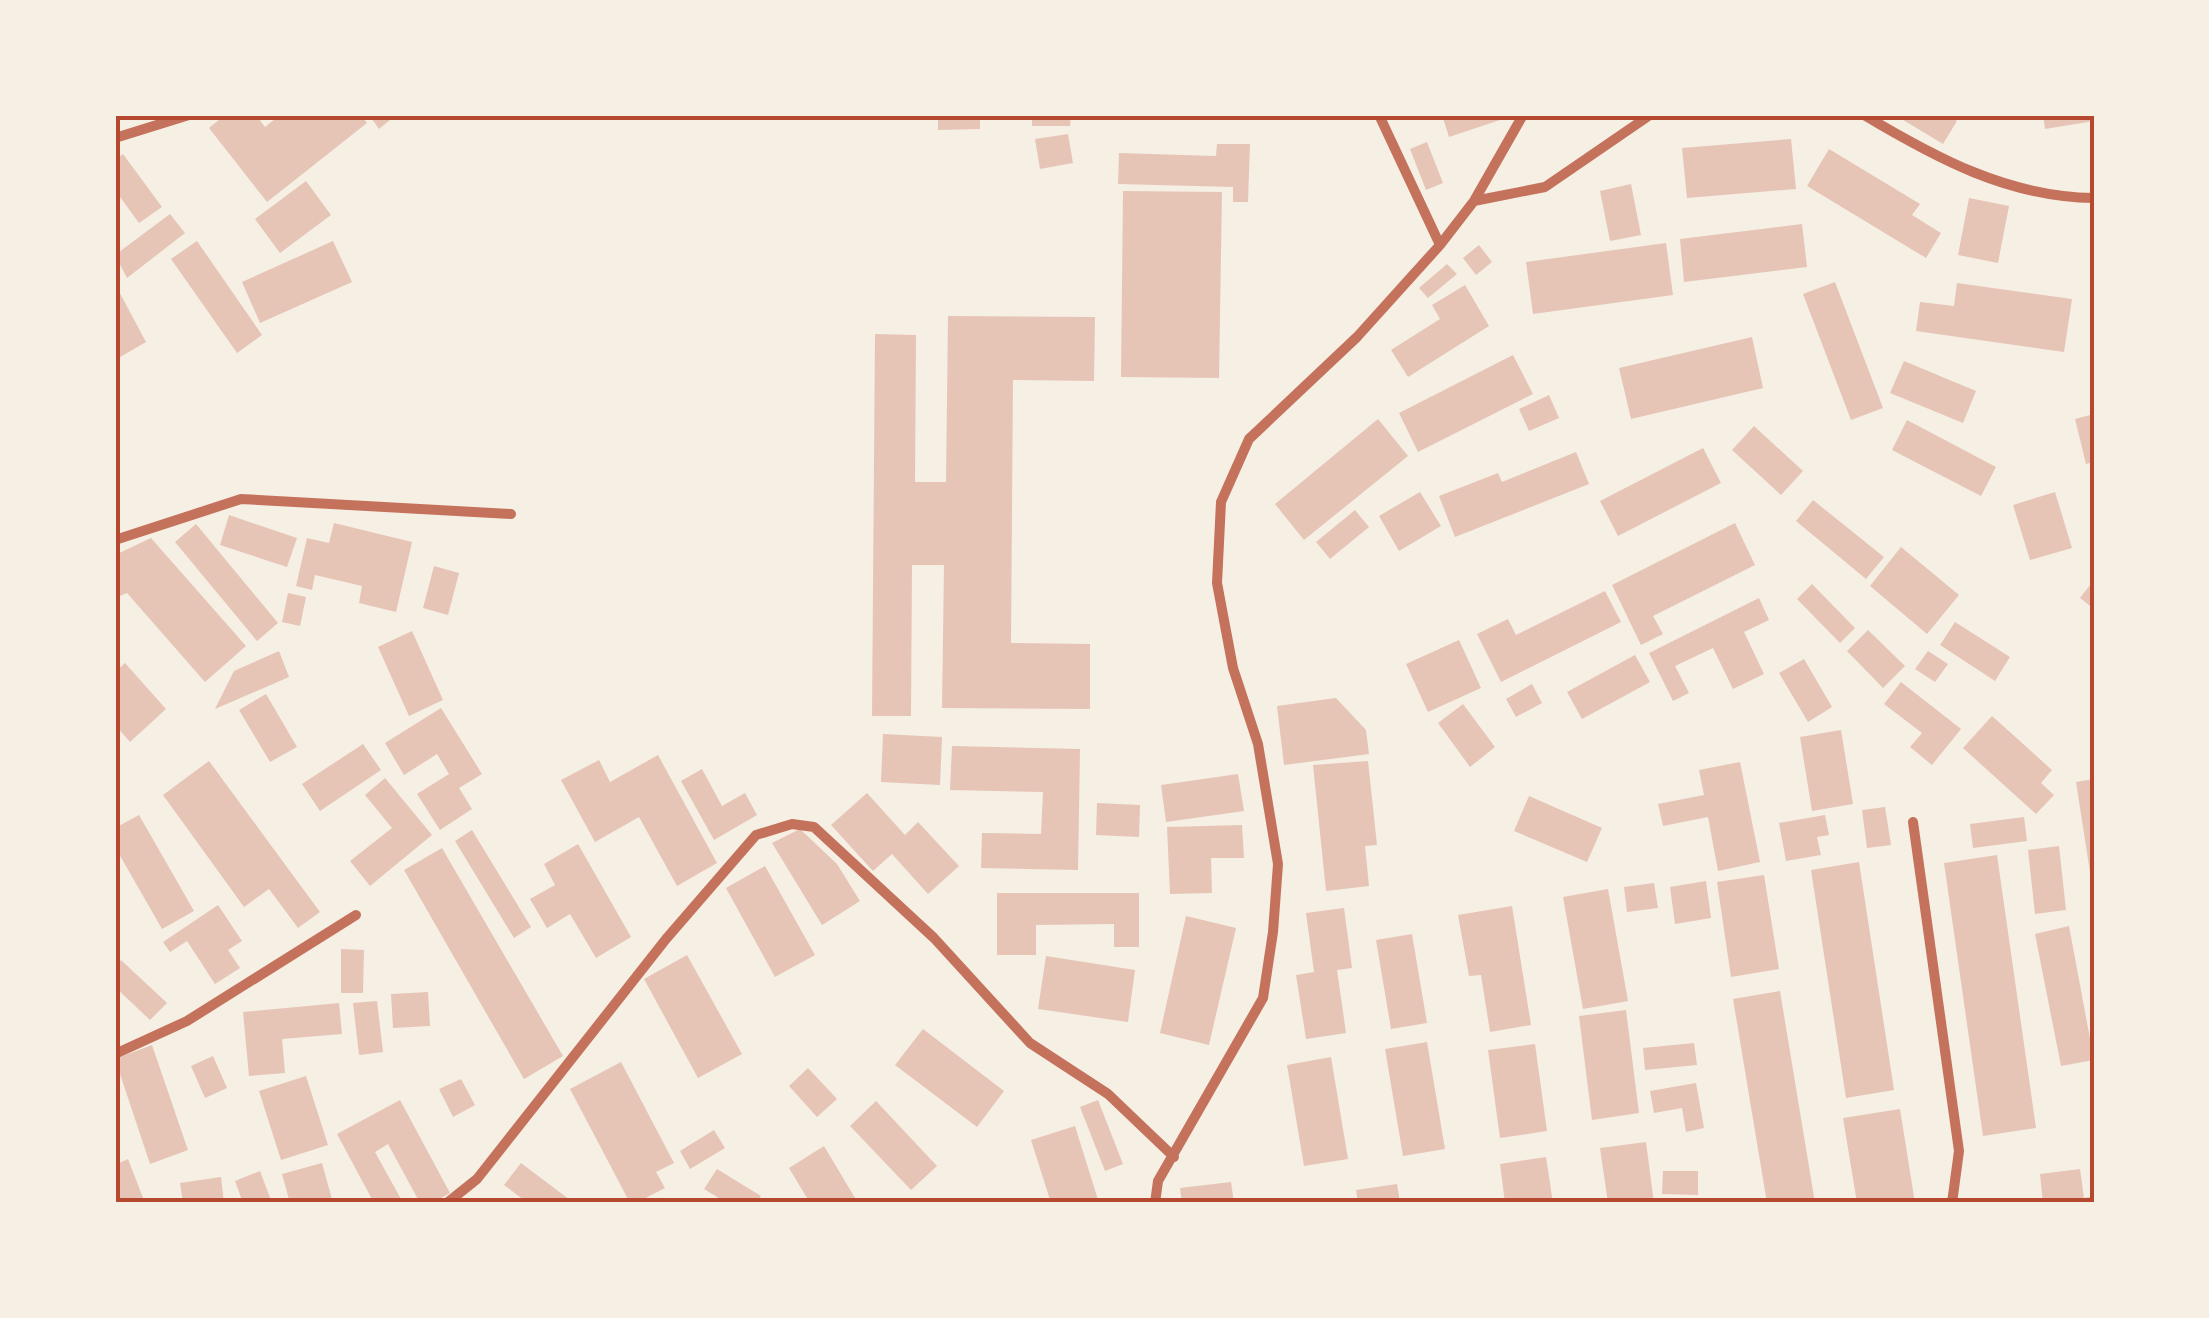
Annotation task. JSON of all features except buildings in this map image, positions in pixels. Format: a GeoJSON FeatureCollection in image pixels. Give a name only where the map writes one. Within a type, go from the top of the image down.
{"type":"FeatureCollection","features":[{"type":"Feature","properties":{"kind":"street"},"geometry":{"type":"LineString","coordinates":[[115,138],[189,115]]}},
{"type":"Feature","properties":{"kind":"street"},"geometry":{"type":"LineString","coordinates":[[1379,115],[1440,245]]}},
{"type":"Feature","properties":{"kind":"street"},"geometry":{"type":"LineString","coordinates":[[1156,1203],[1158,1181],[1263,998],[1274,915],[1278,864],[1258,744],[1234,668],[1218,583],[1221,502],[1249,439],[1357,337],[1440,245],[1474,201],[1523,115]]}},
{"type":"Feature","properties":{"kind":"street"},"geometry":{"type":"LineString","coordinates":[[1474,201],[1545,188],[1616,143],[1650,115]]}},
{"type":"Feature","properties":{"kind":"street"},"geometry":{"type":"LineString","coordinates":[[1864,115],[1942,162],[2002,183],[2066,198],[2094,198]]}},
{"type":"Feature","properties":{"kind":"street"},"geometry":{"type":"LineString","coordinates":[[115,540],[242,499],[511,514]]}},
{"type":"Feature","properties":{"kind":"street"},"geometry":{"type":"LineString","coordinates":[[1913,822],[1960,1151],[1952,1203]]}},
{"type":"Feature","properties":{"kind":"street"},"geometry":{"type":"LineString","coordinates":[[447,1203],[477,1179],[666,939],[756,835],[792,824],[814,827],[934,938],[1030,1043],[1108,1094],[1174,1157]]}},
{"type":"Feature","properties":{"kind":"street"},"geometry":{"type":"LineString","coordinates":[[115,1054],[187,1020],[356,916]]}}]}
